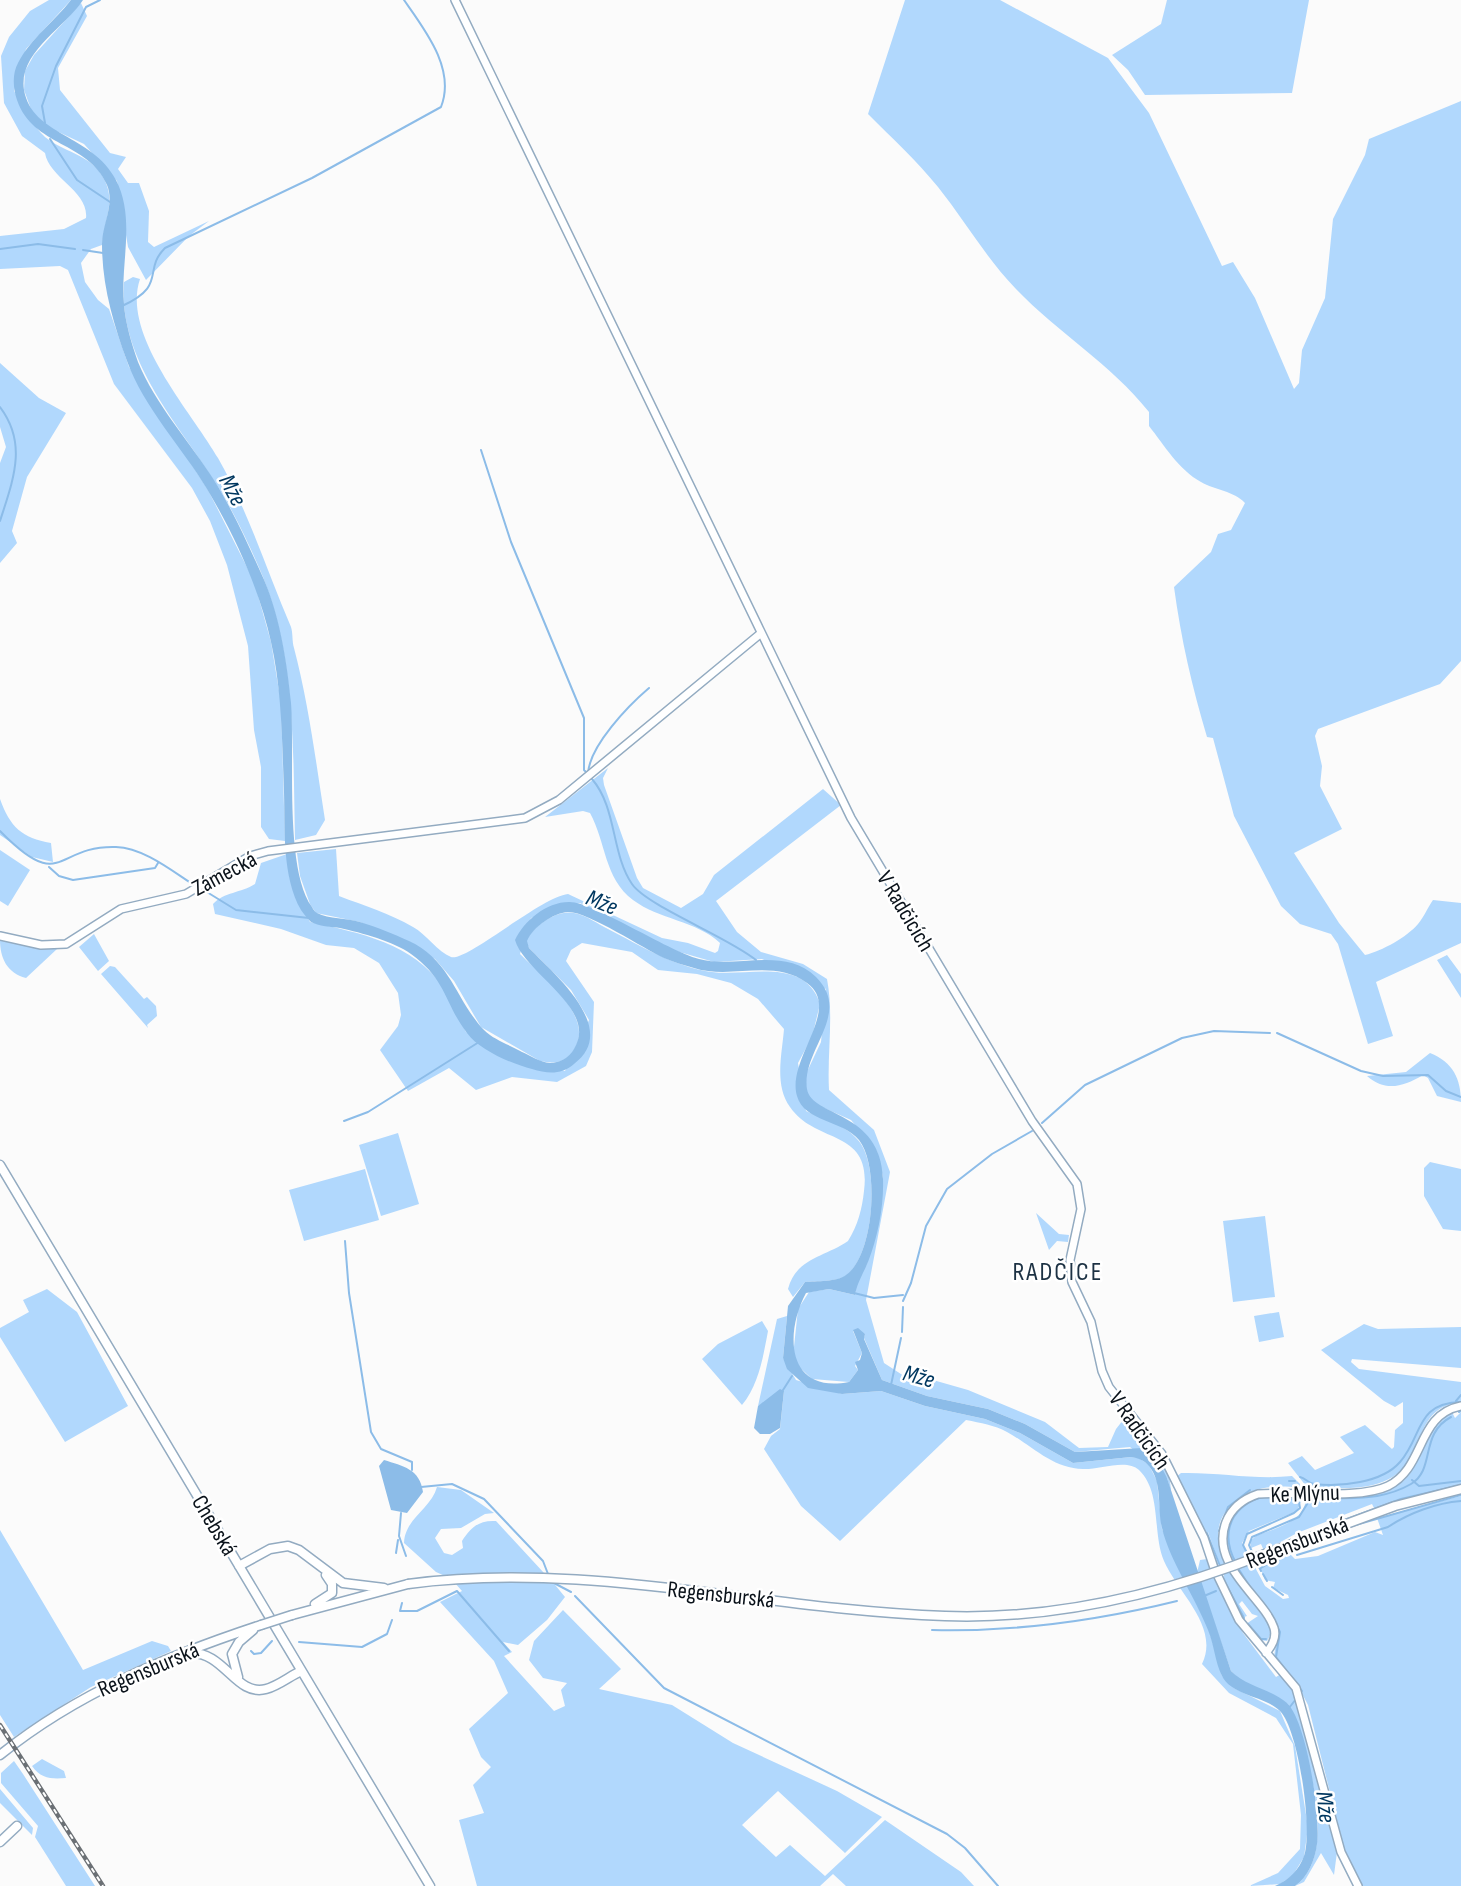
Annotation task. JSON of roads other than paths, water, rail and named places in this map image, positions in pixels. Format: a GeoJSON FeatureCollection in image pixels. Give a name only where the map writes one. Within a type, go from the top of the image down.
{"type":"FeatureCollection","features":[{"type":"Feature","properties":{"kind":"main road","name":"Chebská"},"geometry":{"type":"LineString","coordinates":[[0,1164],[430,1886]]}},
{"type":"Feature","properties":{"kind":"main road","name":"Regensburská"},"geometry":{"type":"LineString","coordinates":[[374,1590],[466,1578],[541,1576],[872,1611],[973,1616],[1042,1612],[1133,1597],[1188,1582],[1395,1506],[1461,1489]]}},
{"type":"Feature","properties":{"kind":"main road"},"geometry":{"type":"LineString","coordinates":[[239,1566],[267,1550],[284,1546],[299,1550],[322,1570],[347,1585],[374,1590]]}},
{"type":"Feature","properties":{"kind":"main road"},"geometry":{"type":"LineString","coordinates":[[298,1613],[331,1592],[332,1584],[322,1570]]}},
{"type":"Feature","properties":{"kind":"main road"},"geometry":{"type":"LineString","coordinates":[[247,1687],[236,1675],[232,1659],[239,1642],[250,1630],[374,1590]]}},
{"type":"Feature","properties":{"kind":"main road","name":"Regensburská"},"geometry":{"type":"LineString","coordinates":[[0,1755],[75,1703],[173,1657],[250,1630]]}},
{"type":"Feature","properties":{"kind":"main road"},"geometry":{"type":"LineString","coordinates":[[173,1657],[192,1652],[210,1656],[247,1687],[270,1688],[300,1671]]}},
{"type":"Feature","properties":{"kind":"main road"},"geometry":{"type":"LineString","coordinates":[[0,1842],[17,1826]]}},
{"type":"Feature","properties":{"kind":"street","name":"V Radčicích"},"geometry":{"type":"LineString","coordinates":[[455,0],[839,794],[1032,1121],[1077,1184],[1081,1209],[1070,1260],[1072,1282],[1091,1322],[1102,1371],[1109,1387],[1162,1454],[1204,1538],[1233,1610],[1244,1629],[1292,1681],[1302,1700],[1341,1852],[1358,1886]]}},
{"type":"Feature","properties":{"kind":"street","name":"Zámecká"},"geometry":{"type":"LineString","coordinates":[[0,936],[41,944],[66,944],[133,905],[188,893],[250,856],[268,851],[525,818],[559,800],[760,634]]}},
{"type":"Feature","properties":{"kind":"street","name":"Ke Mlýnu"},"geometry":{"type":"LineString","coordinates":[[1266,1653],[1274,1639],[1273,1627],[1240,1582],[1224,1549],[1224,1528],[1233,1510],[1244,1500],[1258,1494],[1365,1491],[1389,1485],[1411,1468],[1427,1427],[1435,1418],[1461,1406]]}},
{"type":"Feature","properties":{"kind":"waterway"},"geometry":{"type":"LineString","coordinates":[[45,123],[42,106],[56,66],[86,7],[100,0]]}},
{"type":"Feature","properties":{"kind":"waterway"},"geometry":{"type":"LineString","coordinates":[[122,306],[145,291],[150,284],[158,256],[165,248],[312,178],[441,107],[445,93],[441,64],[429,37],[404,0]]}},
{"type":"Feature","properties":{"kind":"waterway"},"geometry":{"type":"LineString","coordinates":[[50,139],[77,180],[110,202]]}},
{"type":"Feature","properties":{"kind":"waterway"},"geometry":{"type":"LineString","coordinates":[[0,249],[38,244],[75,249]]}},
{"type":"Feature","properties":{"kind":"waterway"},"geometry":{"type":"LineString","coordinates":[[83,250],[103,253]]}},
{"type":"Feature","properties":{"kind":"waterway"},"geometry":{"type":"LineString","coordinates":[[0,407],[9,421],[16,449],[13,477],[0,521]]}},
{"type":"Feature","properties":{"kind":"waterway"},"geometry":{"type":"LineString","coordinates":[[481,450],[511,542],[584,718],[584,770],[588,774]]}},
{"type":"Feature","properties":{"kind":"waterway"},"geometry":{"type":"LineString","coordinates":[[588,774],[590,763],[602,739],[621,715],[649,688]]}},
{"type":"Feature","properties":{"kind":"waterway"},"geometry":{"type":"LineString","coordinates":[[592,779],[606,803],[625,872],[640,893],[756,960]]}},
{"type":"Feature","properties":{"kind":"waterway"},"geometry":{"type":"LineString","coordinates":[[0,831],[21,850],[48,864],[96,848],[126,848],[157,861],[194,885]]}},
{"type":"Feature","properties":{"kind":"waterway"},"geometry":{"type":"LineString","coordinates":[[49,867],[59,876],[73,880],[155,868],[158,863]]}},
{"type":"Feature","properties":{"kind":"waterway"},"geometry":{"type":"LineString","coordinates":[[202,889],[236,910],[309,918]]}},
{"type":"Feature","properties":{"kind":"waterway"},"geometry":{"type":"LineString","coordinates":[[1042,1123],[1085,1085],[1182,1038],[1214,1031],[1270,1033]]}},
{"type":"Feature","properties":{"kind":"waterway"},"geometry":{"type":"LineString","coordinates":[[1277,1033],[1361,1071],[1383,1076],[1428,1075],[1446,1091],[1461,1097]]}},
{"type":"Feature","properties":{"kind":"waterway"},"geometry":{"type":"LineString","coordinates":[[344,1121],[368,1112],[479,1042]]}},
{"type":"Feature","properties":{"kind":"waterway"},"geometry":{"type":"LineString","coordinates":[[903,1301],[911,1283],[926,1226],[947,1189],[992,1154],[1032,1131]]}},
{"type":"Feature","properties":{"kind":"waterway"},"geometry":{"type":"LineString","coordinates":[[345,1241],[349,1293],[371,1432],[381,1449],[412,1462],[412,1470]]}},
{"type":"Feature","properties":{"kind":"waterway"},"geometry":{"type":"LineString","coordinates":[[854,1293],[874,1298],[903,1295]]}},
{"type":"Feature","properties":{"kind":"waterway"},"geometry":{"type":"LineString","coordinates":[[902,1332],[903,1307]]}},
{"type":"Feature","properties":{"kind":"waterway","name":"Mže"},"geometry":{"type":"LineString","coordinates":[[891,1385],[901,1338]]}},
{"type":"Feature","properties":{"kind":"waterway"},"geometry":{"type":"LineString","coordinates":[[783,1390],[792,1376]]}},
{"type":"Feature","properties":{"kind":"waterway"},"geometry":{"type":"LineString","coordinates":[[1456,1401],[1461,1395]]}},
{"type":"Feature","properties":{"kind":"waterway"},"geometry":{"type":"LineString","coordinates":[[1300,1477],[1314,1484],[1336,1485],[1383,1475],[1400,1462],[1422,1423],[1435,1408],[1461,1402]]}},
{"type":"Feature","properties":{"kind":"waterway"},"geometry":{"type":"LineString","coordinates":[[1253,1554],[1249,1545],[1252,1537],[1299,1517],[1309,1501],[1373,1497],[1411,1484],[1419,1478],[1423,1470],[1435,1433],[1441,1424],[1451,1417]]}},
{"type":"Feature","properties":{"kind":"waterway"},"geometry":{"type":"LineString","coordinates":[[1412,1480],[1419,1486],[1461,1481]]}},
{"type":"Feature","properties":{"kind":"waterway"},"geometry":{"type":"LineString","coordinates":[[1289,1481],[1295,1481]]}},
{"type":"Feature","properties":{"kind":"waterway"},"geometry":{"type":"LineString","coordinates":[[421,1487],[452,1484],[484,1499],[543,1561],[548,1574]]}},
{"type":"Feature","properties":{"kind":"waterway"},"geometry":{"type":"LineString","coordinates":[[1285,1542],[1401,1499],[1461,1485]]}},
{"type":"Feature","properties":{"kind":"waterway"},"geometry":{"type":"LineString","coordinates":[[1219,1531],[1228,1507],[1250,1490]]}},
{"type":"Feature","properties":{"kind":"waterway"},"geometry":{"type":"LineString","coordinates":[[1352,1526],[1461,1495]]}},
{"type":"Feature","properties":{"kind":"waterway"},"geometry":{"type":"LineString","coordinates":[[1236,1563],[1229,1546],[1229,1531],[1233,1518],[1242,1508],[1253,1500],[1267,1497],[1283,1497],[1299,1502],[1300,1508],[1294,1513],[1247,1534],[1243,1545],[1249,1557]]}},
{"type":"Feature","properties":{"kind":"waterway"},"geometry":{"type":"LineString","coordinates":[[1297,1555],[1388,1527],[1423,1510],[1461,1501]]}},
{"type":"Feature","properties":{"kind":"waterway"},"geometry":{"type":"LineString","coordinates":[[401,1513],[399,1536],[406,1556]]}},
{"type":"Feature","properties":{"kind":"waterway"},"geometry":{"type":"LineString","coordinates":[[1202,1526],[1218,1567]]}},
{"type":"Feature","properties":{"kind":"waterway"},"geometry":{"type":"LineString","coordinates":[[1207,1533],[1220,1566]]}},
{"type":"Feature","properties":{"kind":"waterway"},"geometry":{"type":"LineString","coordinates":[[396,1553],[398,1540]]}},
{"type":"Feature","properties":{"kind":"waterway"},"geometry":{"type":"LineString","coordinates":[[1261,1568],[1295,1547]]}},
{"type":"Feature","properties":{"kind":"waterway"},"geometry":{"type":"LineString","coordinates":[[1255,1559],[1261,1571]]}},
{"type":"Feature","properties":{"kind":"waterway"},"geometry":{"type":"LineString","coordinates":[[1238,1568],[1250,1587]]}},
{"type":"Feature","properties":{"kind":"waterway"},"geometry":{"type":"LineString","coordinates":[[1263,1574],[1267,1581]]}},
{"type":"Feature","properties":{"kind":"waterway"},"geometry":{"type":"LineString","coordinates":[[1221,1575],[1244,1618]]}},
{"type":"Feature","properties":{"kind":"waterway"},"geometry":{"type":"LineString","coordinates":[[552,1582],[571,1592]]}},
{"type":"Feature","properties":{"kind":"waterway"},"geometry":{"type":"LineString","coordinates":[[1272,1587],[1283,1595]]}},
{"type":"Feature","properties":{"kind":"waterway"},"geometry":{"type":"LineString","coordinates":[[402,1603],[400,1611],[417,1611],[457,1591],[509,1651]]}},
{"type":"Feature","properties":{"kind":"waterway"},"geometry":{"type":"LineString","coordinates":[[1204,1596],[1216,1591]]}},
{"type":"Feature","properties":{"kind":"waterway"},"geometry":{"type":"LineString","coordinates":[[575,1596],[664,1688],[947,1834],[965,1848],[998,1886]]}},
{"type":"Feature","properties":{"kind":"waterway"},"geometry":{"type":"LineString","coordinates":[[932,1630],[1056,1624],[1177,1601]]}},
{"type":"Feature","properties":{"kind":"waterway"},"geometry":{"type":"LineString","coordinates":[[1272,1617],[1280,1632],[1276,1657],[1302,1691]]}},
{"type":"Feature","properties":{"kind":"waterway"},"geometry":{"type":"LineString","coordinates":[[299,1642],[362,1647],[387,1634],[392,1620]]}},
{"type":"Feature","properties":{"kind":"waterway"},"geometry":{"type":"LineString","coordinates":[[1248,1624],[1261,1639],[1266,1639]]}},
{"type":"Feature","properties":{"kind":"waterway"},"geometry":{"type":"LineString","coordinates":[[251,1651],[254,1654],[261,1653],[272,1641]]}},
{"type":"Feature","properties":{"kind":"waterway"},"geometry":{"type":"LineString","coordinates":[[1289,1708],[1296,1699]]}},
{"type":"Feature","properties":{"kind":"railway"},"geometry":{"type":"LineString","coordinates":[[0,1725],[103,1886]]}},
{"type":"Feature","properties":{"kind":"district","name":"RADČICE"},"geometry":{"type":"Point","coordinates":[1058,1271]}}]}
